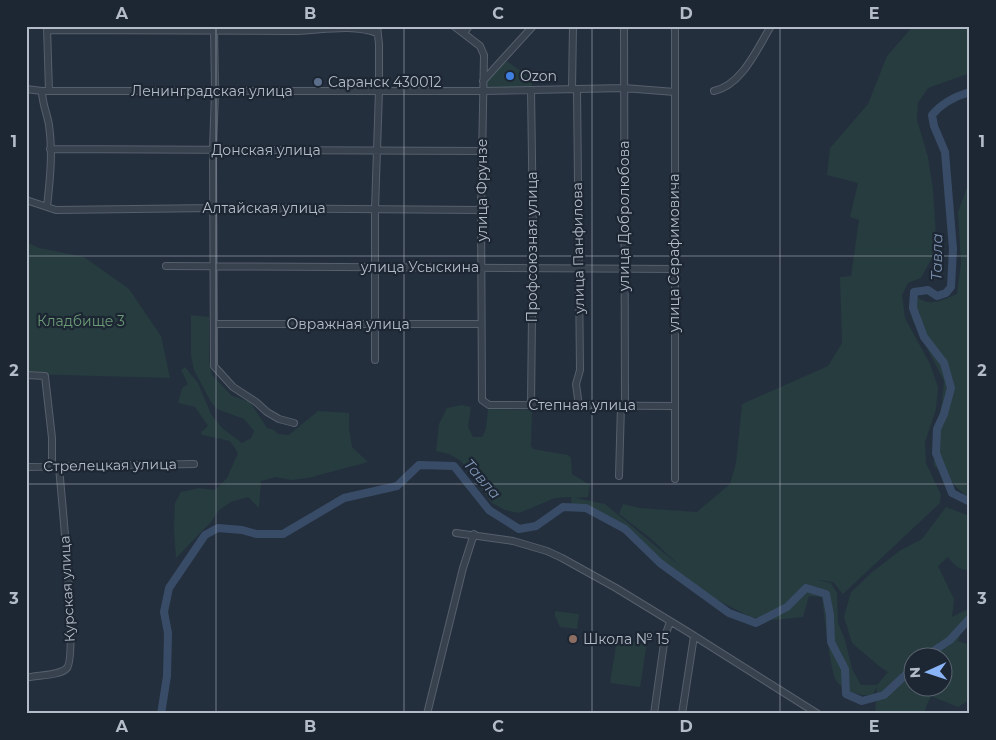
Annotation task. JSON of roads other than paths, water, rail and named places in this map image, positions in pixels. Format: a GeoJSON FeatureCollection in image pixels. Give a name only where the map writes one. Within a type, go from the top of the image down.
{"type":"FeatureCollection","features":[{"type":"Feature","properties":{"kind":"street","name":"улица Фрунзе"},"geometry":{"type":"LineString","coordinates":[[454,26],[480,46],[484,54],[481,210],[482,400],[490,405]]}},
{"type":"Feature","properties":{"kind":"street"},"geometry":{"type":"LineString","coordinates":[[464,33],[469,26]]}},
{"type":"Feature","properties":{"kind":"street"},"geometry":{"type":"LineString","coordinates":[[482,82],[533,26]]}},
{"type":"Feature","properties":{"kind":"street","name":"улица Панфилова"},"geometry":{"type":"LineString","coordinates":[[573,26],[580,370],[576,384],[579,406]]}},
{"type":"Feature","properties":{"kind":"street","name":"улица Добролюбова"},"geometry":{"type":"LineString","coordinates":[[619,476],[623,405],[625,269],[624,26]]}},
{"type":"Feature","properties":{"kind":"street","name":"улица Серафимовича"},"geometry":{"type":"LineString","coordinates":[[675,26],[675,479]]}},
{"type":"Feature","properties":{"kind":"street"},"geometry":{"type":"LineString","coordinates":[[714,91],[721,90],[738,78],[772,26]]}},
{"type":"Feature","properties":{"kind":"street"},"geometry":{"type":"LineString","coordinates":[[47,207],[50,185],[50,149],[48,124],[43,106],[46,90],[47,28],[214,28],[303,31],[351,28],[377,29],[379,44],[379,91],[375,209],[375,360]]}},
{"type":"Feature","properties":{"kind":"street"},"geometry":{"type":"LineString","coordinates":[[214,28],[214,366],[233,387],[256,402],[267,412],[278,419],[294,422]]}},
{"type":"Feature","properties":{"kind":"street","name":"Ленинградская улица"},"geometry":{"type":"LineString","coordinates":[[26,89],[482,91],[624,88],[675,92]]}},
{"type":"Feature","properties":{"kind":"street","name":"Профсоюзная улица"},"geometry":{"type":"LineString","coordinates":[[531,90],[531,404]]}},
{"type":"Feature","properties":{"kind":"street","name":"Донская улица"},"geometry":{"type":"LineString","coordinates":[[50,149],[482,151]]}},
{"type":"Feature","properties":{"kind":"street","name":"Алтайская улица"},"geometry":{"type":"LineString","coordinates":[[26,200],[56,210],[213,208],[481,210]]}},
{"type":"Feature","properties":{"kind":"street","name":"улица Усыскина"},"geometry":{"type":"LineString","coordinates":[[166,266],[674,269]]}},
{"type":"Feature","properties":{"kind":"street","name":"Овражная улица"},"geometry":{"type":"LineString","coordinates":[[214,324],[481,324]]}},
{"type":"Feature","properties":{"kind":"street","name":"Курская улица"},"geometry":{"type":"LineString","coordinates":[[26,376],[45,376],[70,603],[71,652],[68,668],[62,672],[26,678]]}},
{"type":"Feature","properties":{"kind":"street","name":"Степная улица"},"geometry":{"type":"LineString","coordinates":[[490,405],[674,406]]}},
{"type":"Feature","properties":{"kind":"street","name":"Стрелецкая улица"},"geometry":{"type":"LineString","coordinates":[[26,467],[194,464]]}},
{"type":"Feature","properties":{"kind":"street"},"geometry":{"type":"LineString","coordinates":[[456,532],[513,541],[548,552],[616,588],[818,714]]}},
{"type":"Feature","properties":{"kind":"street"},"geometry":{"type":"LineString","coordinates":[[427,714],[463,568],[474,534]]}},
{"type":"Feature","properties":{"kind":"street"},"geometry":{"type":"LineString","coordinates":[[654,714],[665,636],[670,622]]}},
{"type":"Feature","properties":{"kind":"street"},"geometry":{"type":"LineString","coordinates":[[682,714],[694,636]]}},
{"type":"Feature","properties":{"kind":"waterway","name":"Тавла"},"geometry":{"type":"LineString","coordinates":[[970,92],[949,101],[932,115],[934,126],[945,152],[953,249],[951,287],[946,293],[937,296],[928,290],[914,292],[913,308],[924,337],[944,363],[951,388],[944,414],[937,429],[936,453],[952,493],[970,502]]}},
{"type":"Feature","properties":{"kind":"waterway","name":"Тавла"},"geometry":{"type":"LineString","coordinates":[[161,714],[167,676],[168,633],[164,612],[169,588],[205,535],[218,528],[242,530],[256,534],[283,534],[344,498],[397,486],[419,465],[454,466],[489,510],[519,529],[536,526],[563,507],[586,508],[625,529],[660,563],[729,613],[756,623],[787,607],[806,588],[826,594],[830,615],[831,642],[845,669],[846,694],[862,701],[884,695],[904,676]]}},
{"type":"Feature","properties":{"kind":"waterway","name":"Тавла"},"geometry":{"type":"LineString","coordinates":[[938,648],[950,640],[970,618]]}},
{"type":"Feature","properties":{"kind":"place","name":"Ozon"},"geometry":{"type":"Point","coordinates":[510,76]}},
{"type":"Feature","properties":{"kind":"place","name":"Саранск 430012"},"geometry":{"type":"Point","coordinates":[318,82]}},
{"type":"Feature","properties":{"kind":"place","name":"Школа № 15"},"geometry":{"type":"Point","coordinates":[573,639]}},
{"type":"Feature","properties":{"kind":"park label","name":"Кладбище 3"},"geometry":{"type":"Point","coordinates":[81,321]}}]}
